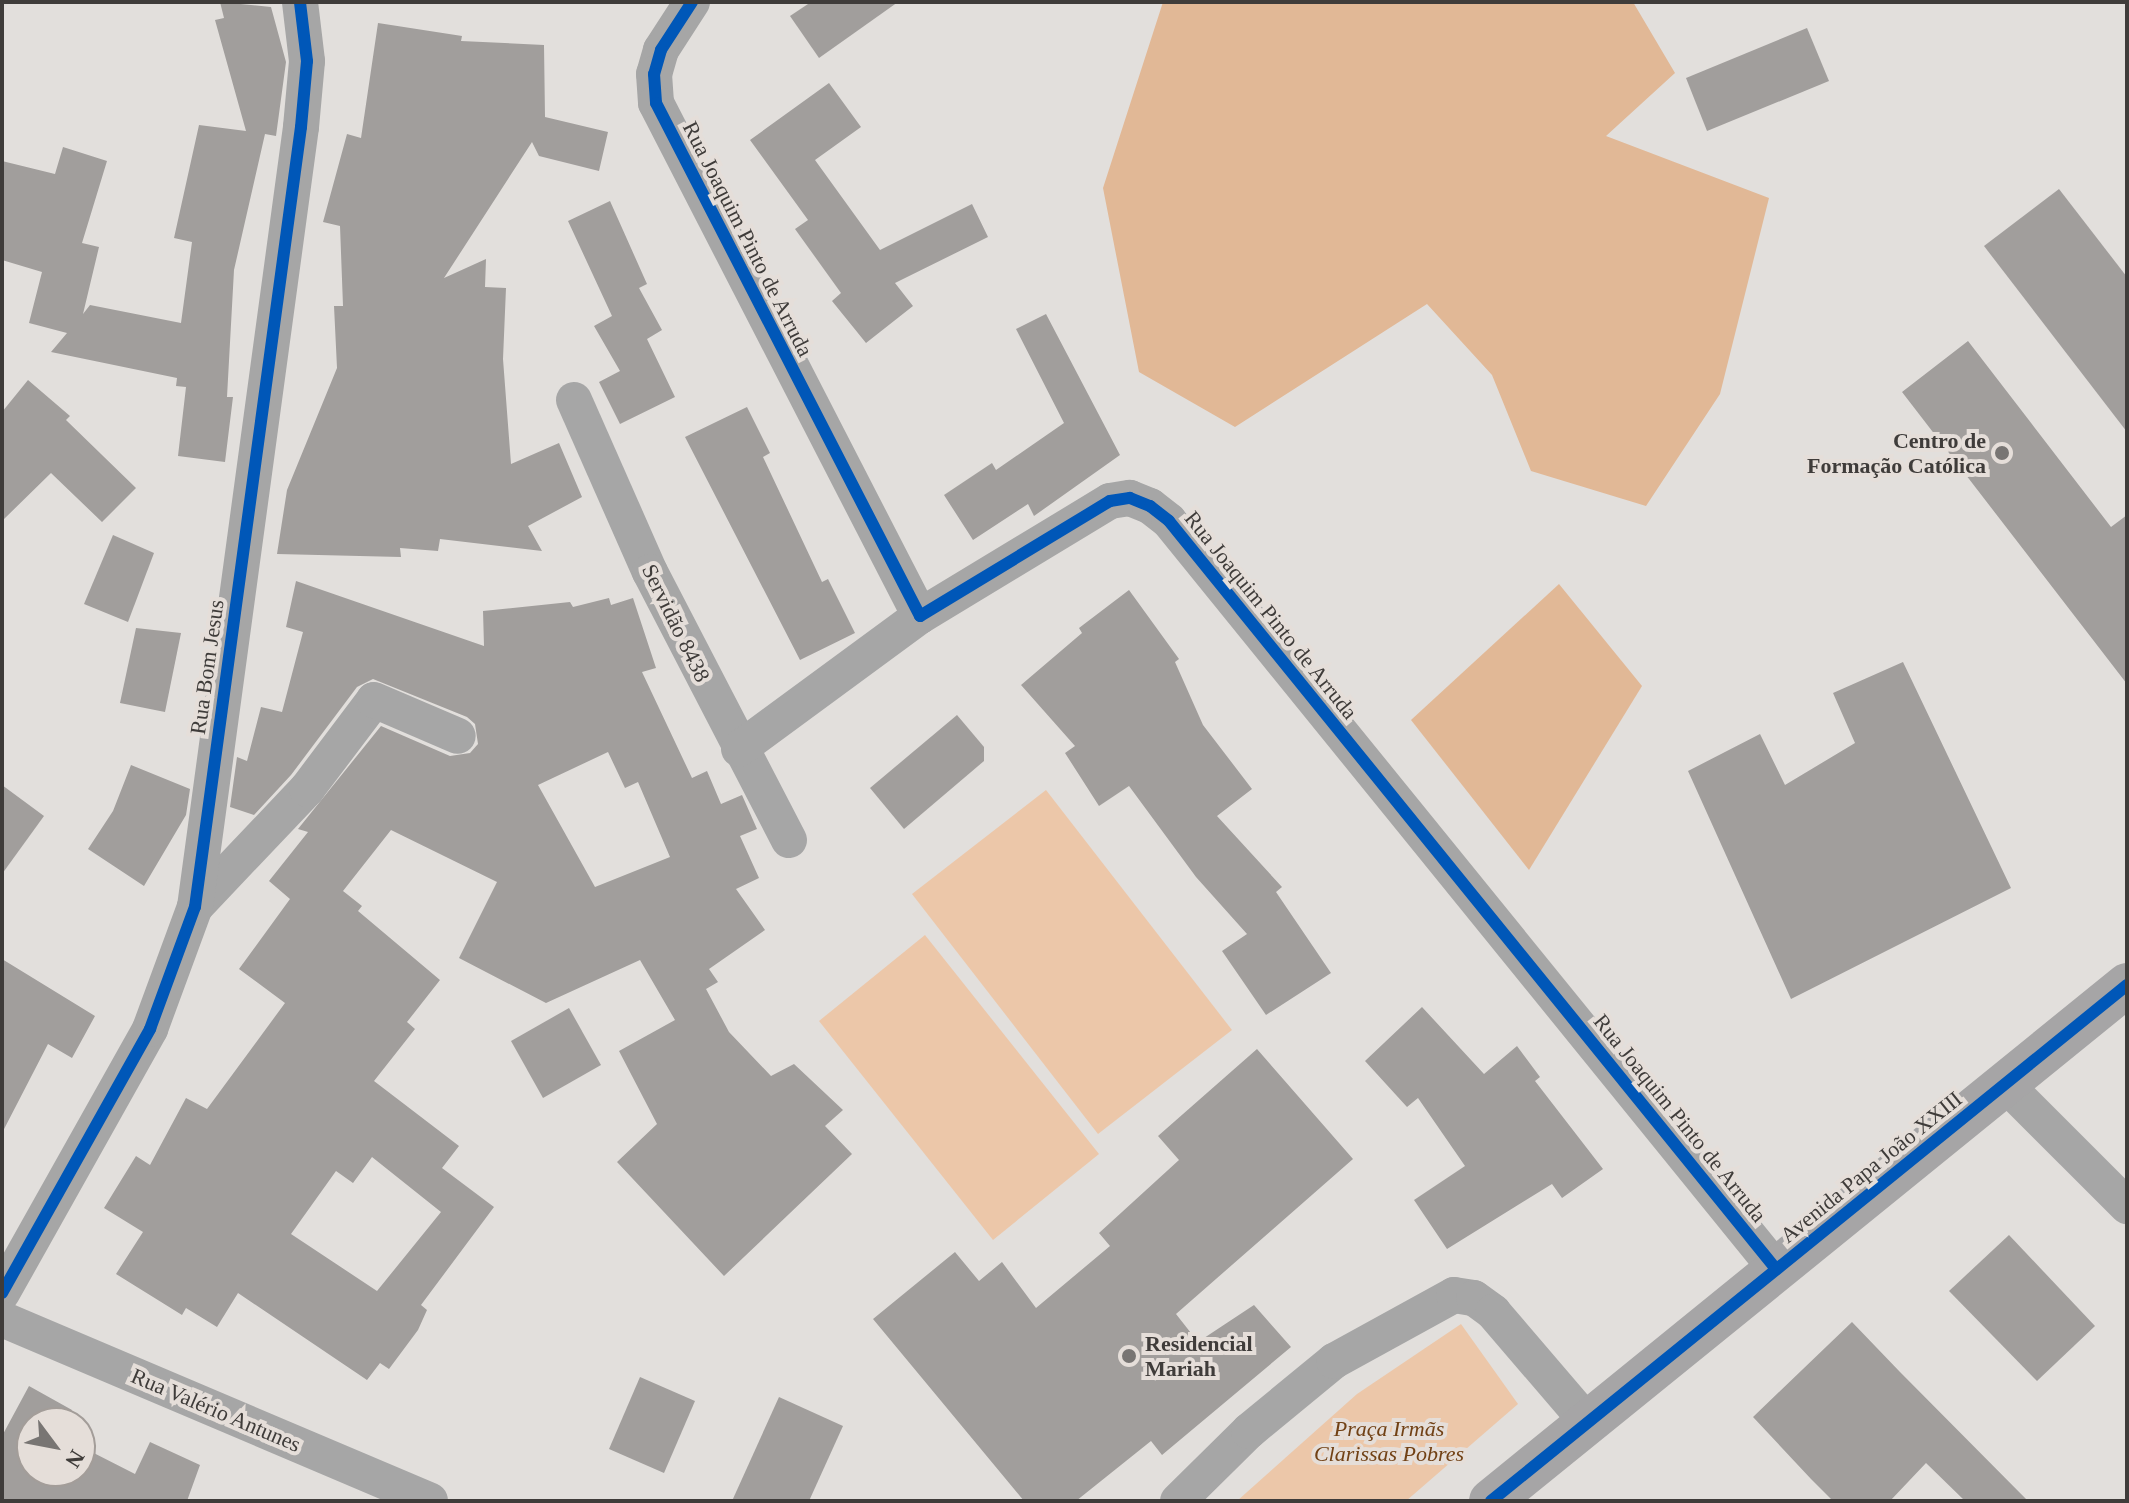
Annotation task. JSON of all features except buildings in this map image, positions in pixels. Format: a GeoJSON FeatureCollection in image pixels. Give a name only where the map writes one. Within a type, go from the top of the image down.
{"type":"FeatureCollection","features":[{"type":"Feature","properties":{"kind":"main road","name":"Avenida Papa João XXIII"},"geometry":{"type":"LineString","coordinates":[[1491,1501],[2127,985]]}},
{"type":"Feature","properties":{"kind":"street","name":"Rua Bom Jesus"},"geometry":{"type":"LineString","coordinates":[[2,1293],[150,1029],[195,907],[301,127],[307,61],[300,2]]}},
{"type":"Feature","properties":{"kind":"street","name":"Rua Joaquim Pinto de Arruda"},"geometry":{"type":"LineString","coordinates":[[692,2],[661,50],[654,74],[656,103],[920,616],[1110,501],[1130,498],[1150,506],[1169,521],[1776,1269]]}},
{"type":"Feature","properties":{"kind":"street","name":"Servidão 8438"},"geometry":{"type":"LineString","coordinates":[[574,400],[650,572],[739,749],[789,840]]}},
{"type":"Feature","properties":{"kind":"street"},"geometry":{"type":"LineString","coordinates":[[739,749],[920,616]]}},
{"type":"Feature","properties":{"kind":"street"},"geometry":{"type":"LineString","coordinates":[[195,907],[297,800],[374,700],[458,736]]}},
{"type":"Feature","properties":{"kind":"street"},"geometry":{"type":"LineString","coordinates":[[2005,1084],[2127,1206]]}},
{"type":"Feature","properties":{"kind":"street"},"geometry":{"type":"LineString","coordinates":[[1178,1501],[1249,1431],[1334,1361],[1454,1295],[1474,1298],[1493,1312],[1588,1423]]}},
{"type":"Feature","properties":{"kind":"street","name":"Rua Valério Antunes"},"geometry":{"type":"LineString","coordinates":[[2,1319],[430,1501]]}},
{"type":"Feature","properties":{"kind":"green space"},"geometry":{"type":"Polygon","coordinates":[[[1046,790],[1232,1030],[1098,1134],[912,894],[1046,790]]]}},
{"type":"Feature","properties":{"kind":"green space"},"geometry":{"type":"Polygon","coordinates":[[[925,935],[1099,1154],[993,1240],[819,1021],[925,935]]]}},
{"type":"Feature","properties":{"kind":"green space","name":"Praça Irmãs Clarissas Pobres"},"geometry":{"type":"Polygon","coordinates":[[[1461,1324],[1518,1404],[1406,1501],[1237,1501],[1357,1394],[1461,1324]]]}},
{"type":"Feature","properties":{"kind":"shaded area"},"geometry":{"type":"Polygon","coordinates":[[[1163,2],[1633,2],[1675,73],[1606,136],[1769,198],[1720,394],[1646,506],[1531,471],[1492,375],[1427,304],[1235,427],[1139,372],[1103,188],[1163,2]]]}},
{"type":"Feature","properties":{"kind":"shaded area"},"geometry":{"type":"Polygon","coordinates":[[[1559,584],[1642,686],[1529,870],[1411,720],[1559,584]]]}},
{"type":"Feature","properties":{"kind":"cycle path"},"geometry":{"type":"LineString","coordinates":[[2,1293],[150,1029],[195,907],[301,127],[307,61],[300,2]]}},
{"type":"Feature","properties":{"kind":"cycle path"},"geometry":{"type":"LineString","coordinates":[[692,2],[661,50],[654,74],[656,103],[920,616],[1110,501],[1130,498],[1150,506],[1169,521],[1776,1269]]}},
{"type":"Feature","properties":{"kind":"cycle path"},"geometry":{"type":"LineString","coordinates":[[1491,1501],[2127,985]]}},
{"type":"Feature","properties":{"kind":"place","name":"Centro de Formação Católica"},"geometry":{"type":"Point","coordinates":[2002,453]}},
{"type":"Feature","properties":{"kind":"place","name":"Residencial Mariah"},"geometry":{"type":"Point","coordinates":[1129,1356]}}]}
